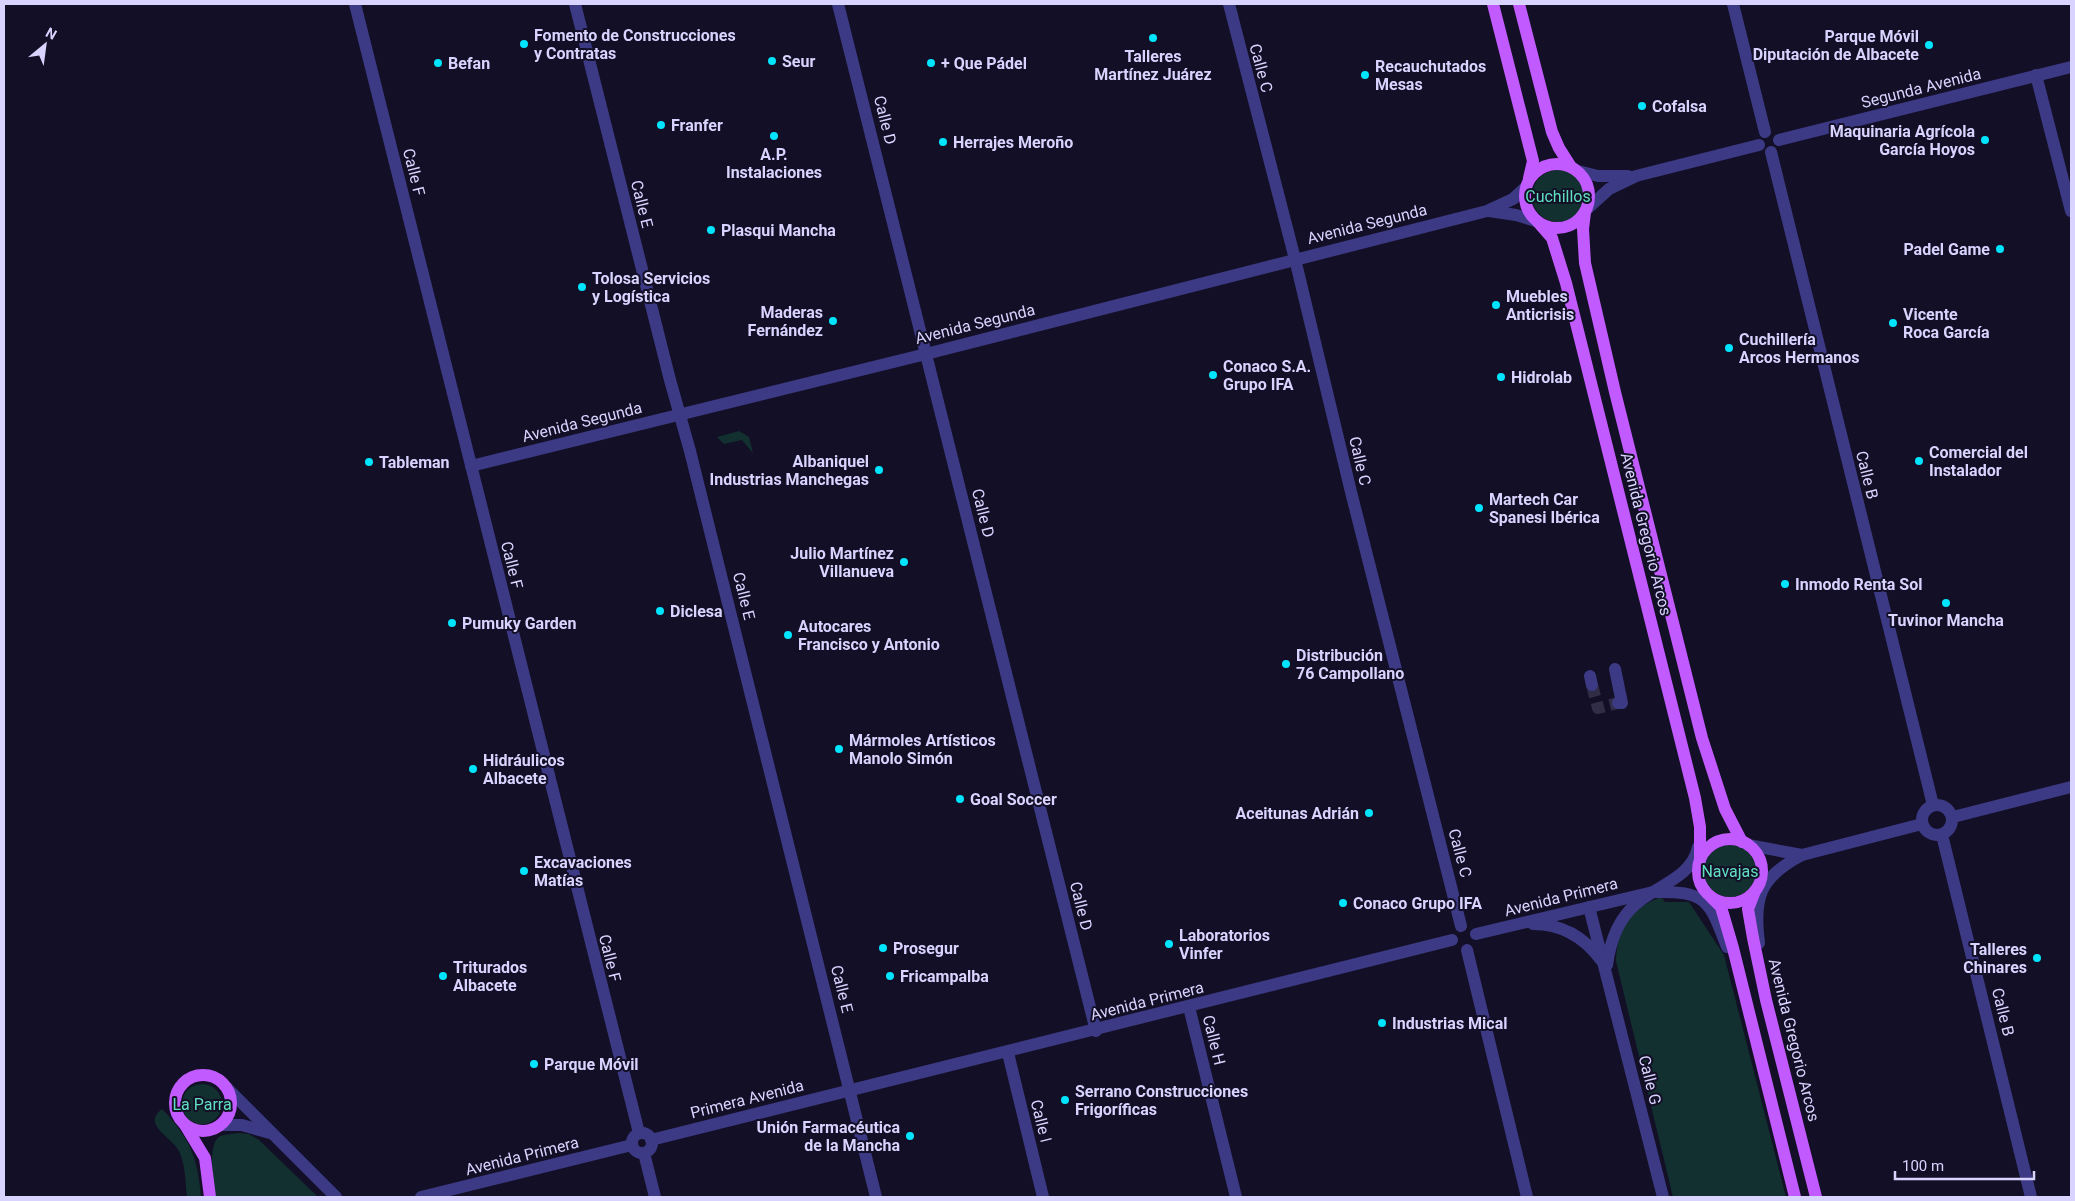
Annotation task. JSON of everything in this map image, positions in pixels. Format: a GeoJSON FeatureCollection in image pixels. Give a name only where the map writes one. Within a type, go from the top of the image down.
{"type":"FeatureCollection","features":[{"type":"Feature","properties":{"kind":"main road"},"geometry":{"type":"LineString","coordinates":[[1493,4],[1533,160],[1526,206],[1537,221],[1547,227],[1559,228],[1569,226],[1578,221],[1586,211],[1589,202],[1588,186],[1559,148],[1552,132],[1519,4]]}},
{"type":"Feature","properties":{"kind":"main road"},"geometry":{"type":"LineString","coordinates":[[1528,183],[1538,169],[1548,165],[1558,163],[1574,169]]}},
{"type":"Feature","properties":{"kind":"main road","name":"Avenida Gregorio Arcos"},"geometry":{"type":"LineString","coordinates":[[1586,211],[1583,229],[1585,263],[1617,402],[1702,738],[1727,814],[1745,844]]}},
{"type":"Feature","properties":{"kind":"main road","name":"Avenida Gregorio Arcos"},"geometry":{"type":"LineString","coordinates":[[1537,221],[1552,238],[1566,283],[1687,766],[1697,809],[1700,837],[1695,864]]}},
{"type":"Feature","properties":{"kind":"main road"},"geometry":{"type":"LineString","coordinates":[[1710,896],[1726,903],[1737,903],[1762,883],[1760,862],[1745,844],[1730,839],[1717,842],[1706,850],[1695,864],[1699,880],[1710,896],[1721,906],[1795,1197]]}},
{"type":"Feature","properties":{"kind":"main road","name":"Avenida Gregorio Arcos"},"geometry":{"type":"LineString","coordinates":[[1762,883],[1748,909],[1766,1000],[1816,1197]]}},
{"type":"Feature","properties":{"kind":"main road"},"geometry":{"type":"LineString","coordinates":[[205,1158],[176,1112],[175,1104],[179,1089],[184,1083],[198,1076],[214,1077],[227,1088],[231,1103],[230,1111],[209,1143],[205,1158],[210,1197]]}},
{"type":"Feature","properties":{"kind":"main road"},"geometry":{"type":"LineString","coordinates":[[185,1125],[201,1131],[220,1126]]}},
{"type":"Feature","properties":{"kind":"street","name":"Calle F"},"geometry":{"type":"LineString","coordinates":[[355,4],[638,1133]]}},
{"type":"Feature","properties":{"kind":"street","name":"Calle E"},"geometry":{"type":"LineString","coordinates":[[575,4],[680,414],[876,1197]]}},
{"type":"Feature","properties":{"kind":"street","name":"Calle D"},"geometry":{"type":"LineString","coordinates":[[838,4],[1096,1031]]}},
{"type":"Feature","properties":{"kind":"street","name":"Calle C"},"geometry":{"type":"LineString","coordinates":[[1229,4],[1295,259],[1353,501],[1461,926]]}},
{"type":"Feature","properties":{"kind":"street"},"geometry":{"type":"LineString","coordinates":[[1733,4],[1766,132]]}},
{"type":"Feature","properties":{"kind":"street","name":"Segunda Avenida"},"geometry":{"type":"LineString","coordinates":[[1778,140],[2071,67]]}},
{"type":"Feature","properties":{"kind":"street"},"geometry":{"type":"LineString","coordinates":[[2036,75],[2071,211]]}},
{"type":"Feature","properties":{"kind":"street"},"geometry":{"type":"LineString","coordinates":[[1766,132],[1772,132],[1778,140],[1777,148],[1771,152],[1764,151],[1759,145],[1760,136],[1766,132]]}},
{"type":"Feature","properties":{"kind":"street"},"geometry":{"type":"LineString","coordinates":[[1586,211],[1609,189],[1636,176],[1759,145]]}},
{"type":"Feature","properties":{"kind":"street","name":"Calle B"},"geometry":{"type":"LineString","coordinates":[[1771,152],[1934,805]]}},
{"type":"Feature","properties":{"kind":"street"},"geometry":{"type":"LineString","coordinates":[[1574,169],[1598,176],[1636,176]]}},
{"type":"Feature","properties":{"kind":"street","name":"Avenida Segunda"},"geometry":{"type":"LineString","coordinates":[[471,466],[926,354],[1487,211],[1513,199],[1528,183]]}},
{"type":"Feature","properties":{"kind":"street","name":"Avenida Segunda"},"geometry":{"type":"LineString","coordinates":[[1487,211],[1516,214],[1537,221]]}},
{"type":"Feature","properties":{"kind":"street"},"geometry":{"type":"LineString","coordinates":[[1615,669],[1622,703],[1618,703]]}},
{"type":"Feature","properties":{"kind":"street"},"geometry":{"type":"LineString","coordinates":[[1953,817],[2071,788]]}},
{"type":"Feature","properties":{"kind":"street"},"geometry":{"type":"LineString","coordinates":[[1934,805],[1945,806],[1953,817],[1951,828],[1942,835],[1932,835],[1922,824],[1923,813],[1934,805]]}},
{"type":"Feature","properties":{"kind":"street"},"geometry":{"type":"LineString","coordinates":[[1766,1000],[1756,910],[1762,883],[1787,863],[1802,855],[1922,824]]}},
{"type":"Feature","properties":{"kind":"street","name":"Calle B"},"geometry":{"type":"LineString","coordinates":[[1942,835],[2031,1197]]}},
{"type":"Feature","properties":{"kind":"street"},"geometry":{"type":"LineString","coordinates":[[1745,844],[1802,855]]}},
{"type":"Feature","properties":{"kind":"street","name":"Avenida Primera"},"geometry":{"type":"LineString","coordinates":[[1653,892],[1695,864]]}},
{"type":"Feature","properties":{"kind":"street","name":"Avenida Primera"},"geometry":{"type":"LineString","coordinates":[[1476,934],[1653,892],[1683,891],[1710,896]]}},
{"type":"Feature","properties":{"kind":"street","name":"Calle G"},"geometry":{"type":"LineString","coordinates":[[1605,968],[1619,924],[1634,905],[1653,892]]}},
{"type":"Feature","properties":{"kind":"street"},"geometry":{"type":"LineString","coordinates":[[1694,894],[1712,909],[1741,979]]}},
{"type":"Feature","properties":{"kind":"street","name":"Calle G"},"geometry":{"type":"LineString","coordinates":[[1589,907],[1663,1197]]}},
{"type":"Feature","properties":{"kind":"street","name":"Calle G"},"geometry":{"type":"LineString","coordinates":[[1513,925],[1544,924],[1568,931],[1584,941],[1605,968]]}},
{"type":"Feature","properties":{"kind":"street"},"geometry":{"type":"LineString","coordinates":[[1461,926],[1470,927],[1476,934],[1474,946],[1467,950],[1456,947],[1452,940],[1454,931],[1461,926]]}},
{"type":"Feature","properties":{"kind":"street","name":"Avenida Primera"},"geometry":{"type":"LineString","coordinates":[[850,1089],[1096,1031],[1452,940]]}},
{"type":"Feature","properties":{"kind":"street"},"geometry":{"type":"LineString","coordinates":[[1467,950],[1527,1197]]}},
{"type":"Feature","properties":{"kind":"street","name":"Calle H"},"geometry":{"type":"LineString","coordinates":[[1189,1007],[1236,1197]]}},
{"type":"Feature","properties":{"kind":"street","name":"Calle I"},"geometry":{"type":"LineString","coordinates":[[1008,1052],[1043,1197]]}},
{"type":"Feature","properties":{"kind":"street"},"geometry":{"type":"LineString","coordinates":[[227,1088],[336,1197]]}},
{"type":"Feature","properties":{"kind":"street","name":"Primera Avenida"},"geometry":{"type":"LineString","coordinates":[[651,1140],[850,1089]]}},
{"type":"Feature","properties":{"kind":"street"},"geometry":{"type":"LineString","coordinates":[[220,1126],[242,1125],[271,1133]]}},
{"type":"Feature","properties":{"kind":"street"},"geometry":{"type":"LineString","coordinates":[[638,1133],[646,1134],[651,1140],[650,1149],[644,1153],[635,1151],[632,1145],[632,1139],[638,1133]]}},
{"type":"Feature","properties":{"kind":"street","name":"Avenida Primera"},"geometry":{"type":"LineString","coordinates":[[421,1197],[632,1145]]}},
{"type":"Feature","properties":{"kind":"street"},"geometry":{"type":"LineString","coordinates":[[644,1153],[655,1197]]}},
{"type":"Feature","properties":{"kind":"green space","name":"Cuchillos"},"geometry":{"type":"Polygon","coordinates":[[[1553,170],[1563,170],[1572,174],[1580,182],[1584,196],[1580,210],[1572,218],[1563,222],[1553,222],[1544,218],[1536,210],[1532,201],[1532,191],[1536,182],[1544,174],[1553,170]]]}},
{"type":"Feature","properties":{"kind":"green space"},"geometry":{"type":"Polygon","coordinates":[[[739,431],[749,437],[753,453],[742,440],[724,444],[717,437],[739,431]]]}},
{"type":"Feature","properties":{"kind":"green space","name":"Navajas"},"geometry":{"type":"Polygon","coordinates":[[[1725,845],[1735,845],[1749,852],[1756,866],[1756,876],[1749,890],[1735,897],[1725,897],[1715,893],[1708,886],[1704,876],[1704,866],[1708,856],[1715,849],[1725,845]]]}},
{"type":"Feature","properties":{"kind":"green space"},"geometry":{"type":"Polygon","coordinates":[[[1661,897],[1665,902],[1689,902],[1724,955],[1786,1197],[1673,1197],[1616,961],[1619,939],[1627,921],[1641,907],[1661,897]]]}},
{"type":"Feature","properties":{"kind":"green space","name":"La Parra"},"geometry":{"type":"Polygon","coordinates":[[[206,1084],[213,1087],[219,1093],[222,1104],[221,1112],[213,1121],[206,1124],[198,1124],[191,1121],[183,1112],[182,1100],[185,1093],[194,1085],[206,1084]]]}},
{"type":"Feature","properties":{"kind":"green space"},"geometry":{"type":"Polygon","coordinates":[[[162,1109],[186,1139],[191,1149],[198,1171],[201,1197],[187,1197],[184,1168],[179,1151],[156,1126],[156,1116],[162,1109]]]}},
{"type":"Feature","properties":{"kind":"green space"},"geometry":{"type":"Polygon","coordinates":[[[239,1133],[249,1134],[259,1140],[318,1197],[215,1197],[212,1165],[213,1147],[220,1136],[239,1133]]]}},
{"type":"Feature","properties":{"kind":"tunnel"},"geometry":{"type":"LineString","coordinates":[[1592,685],[1598,708],[1618,703]]}},
{"type":"Feature","properties":{"kind":"place","name":"Talleres Martínez Juárez"},"geometry":{"type":"Point","coordinates":[1153,38]}},
{"type":"Feature","properties":{"kind":"place","name":"Fomento de Construcciones y Contratas"},"geometry":{"type":"Point","coordinates":[524,44]}},
{"type":"Feature","properties":{"kind":"place","name":"Parque Móvil Diputación de Albacete"},"geometry":{"type":"Point","coordinates":[1929,45]}},
{"type":"Feature","properties":{"kind":"place","name":"Seur"},"geometry":{"type":"Point","coordinates":[772,61]}},
{"type":"Feature","properties":{"kind":"place","name":"Befan"},"geometry":{"type":"Point","coordinates":[438,63]}},
{"type":"Feature","properties":{"kind":"place","name":"+ Que Pádel"},"geometry":{"type":"Point","coordinates":[931,63]}},
{"type":"Feature","properties":{"kind":"place","name":"Recauchutados Mesas"},"geometry":{"type":"Point","coordinates":[1365,75]}},
{"type":"Feature","properties":{"kind":"place","name":"Cofalsa"},"geometry":{"type":"Point","coordinates":[1642,106]}},
{"type":"Feature","properties":{"kind":"place","name":"Franfer"},"geometry":{"type":"Point","coordinates":[661,125]}},
{"type":"Feature","properties":{"kind":"place","name":"A.P. Instalaciones"},"geometry":{"type":"Point","coordinates":[774,136]}},
{"type":"Feature","properties":{"kind":"place","name":"Maquinaria Agrícola García Hoyos"},"geometry":{"type":"Point","coordinates":[1985,140]}},
{"type":"Feature","properties":{"kind":"place","name":"Herrajes Meroño"},"geometry":{"type":"Point","coordinates":[943,142]}},
{"type":"Feature","properties":{"kind":"place","name":"Plasqui Mancha"},"geometry":{"type":"Point","coordinates":[711,230]}},
{"type":"Feature","properties":{"kind":"place","name":"Padel Game"},"geometry":{"type":"Point","coordinates":[2000,249]}},
{"type":"Feature","properties":{"kind":"place","name":"Tolosa Servicios y Logística"},"geometry":{"type":"Point","coordinates":[582,287]}},
{"type":"Feature","properties":{"kind":"place","name":"Muebles Anticrisis"},"geometry":{"type":"Point","coordinates":[1496,305]}},
{"type":"Feature","properties":{"kind":"place","name":"Maderas Fernández"},"geometry":{"type":"Point","coordinates":[833,321]}},
{"type":"Feature","properties":{"kind":"place","name":"Vicente Roca García"},"geometry":{"type":"Point","coordinates":[1893,323]}},
{"type":"Feature","properties":{"kind":"place","name":"Cuchillería Arcos Hermanos"},"geometry":{"type":"Point","coordinates":[1729,348]}},
{"type":"Feature","properties":{"kind":"place","name":"Conaco S.A. Grupo IFA"},"geometry":{"type":"Point","coordinates":[1213,375]}},
{"type":"Feature","properties":{"kind":"place","name":"Hidrolab"},"geometry":{"type":"Point","coordinates":[1501,377]}},
{"type":"Feature","properties":{"kind":"place","name":"Comercial del Instalador"},"geometry":{"type":"Point","coordinates":[1919,461]}},
{"type":"Feature","properties":{"kind":"place","name":"Tableman"},"geometry":{"type":"Point","coordinates":[369,462]}},
{"type":"Feature","properties":{"kind":"place","name":"Albaniquel Industrias Manchegas"},"geometry":{"type":"Point","coordinates":[879,470]}},
{"type":"Feature","properties":{"kind":"place","name":"Martech Car Spanesi Ibérica"},"geometry":{"type":"Point","coordinates":[1479,508]}},
{"type":"Feature","properties":{"kind":"place","name":"Julio Martínez Villanueva"},"geometry":{"type":"Point","coordinates":[904,562]}},
{"type":"Feature","properties":{"kind":"place","name":"Inmodo Renta Sol"},"geometry":{"type":"Point","coordinates":[1785,584]}},
{"type":"Feature","properties":{"kind":"place","name":"Tuvinor Mancha"},"geometry":{"type":"Point","coordinates":[1946,603]}},
{"type":"Feature","properties":{"kind":"place","name":"Diclesa"},"geometry":{"type":"Point","coordinates":[660,611]}},
{"type":"Feature","properties":{"kind":"place","name":"Pumuky Garden"},"geometry":{"type":"Point","coordinates":[452,623]}},
{"type":"Feature","properties":{"kind":"place","name":"Autocares Francisco y Antonio"},"geometry":{"type":"Point","coordinates":[788,635]}},
{"type":"Feature","properties":{"kind":"place","name":"Distribución 76 Campollano"},"geometry":{"type":"Point","coordinates":[1286,664]}},
{"type":"Feature","properties":{"kind":"place","name":"Mármoles Artísticos Manolo Simón"},"geometry":{"type":"Point","coordinates":[839,749]}},
{"type":"Feature","properties":{"kind":"place","name":"Hidráulicos Albacete"},"geometry":{"type":"Point","coordinates":[473,769]}},
{"type":"Feature","properties":{"kind":"place","name":"Goal Soccer"},"geometry":{"type":"Point","coordinates":[960,799]}},
{"type":"Feature","properties":{"kind":"place","name":"Aceitunas Adrián"},"geometry":{"type":"Point","coordinates":[1369,813]}},
{"type":"Feature","properties":{"kind":"place","name":"Excavaciones Matías"},"geometry":{"type":"Point","coordinates":[524,871]}},
{"type":"Feature","properties":{"kind":"place","name":"Conaco Grupo IFA"},"geometry":{"type":"Point","coordinates":[1343,903]}},
{"type":"Feature","properties":{"kind":"place","name":"Laboratorios Vinfer"},"geometry":{"type":"Point","coordinates":[1169,944]}},
{"type":"Feature","properties":{"kind":"place","name":"Prosegur"},"geometry":{"type":"Point","coordinates":[883,948]}},
{"type":"Feature","properties":{"kind":"place","name":"Talleres Chinares"},"geometry":{"type":"Point","coordinates":[2037,958]}},
{"type":"Feature","properties":{"kind":"place","name":"Triturados Albacete"},"geometry":{"type":"Point","coordinates":[443,976]}},
{"type":"Feature","properties":{"kind":"place","name":"Fricampalba"},"geometry":{"type":"Point","coordinates":[890,976]}},
{"type":"Feature","properties":{"kind":"place","name":"Industrias Mical"},"geometry":{"type":"Point","coordinates":[1382,1023]}},
{"type":"Feature","properties":{"kind":"place","name":"Parque Móvil"},"geometry":{"type":"Point","coordinates":[534,1064]}},
{"type":"Feature","properties":{"kind":"place","name":"Serrano Construcciones Frigoríficas"},"geometry":{"type":"Point","coordinates":[1065,1100]}},
{"type":"Feature","properties":{"kind":"place","name":"Unión Farmacéutica de la Mancha"},"geometry":{"type":"Point","coordinates":[910,1136]}}]}
